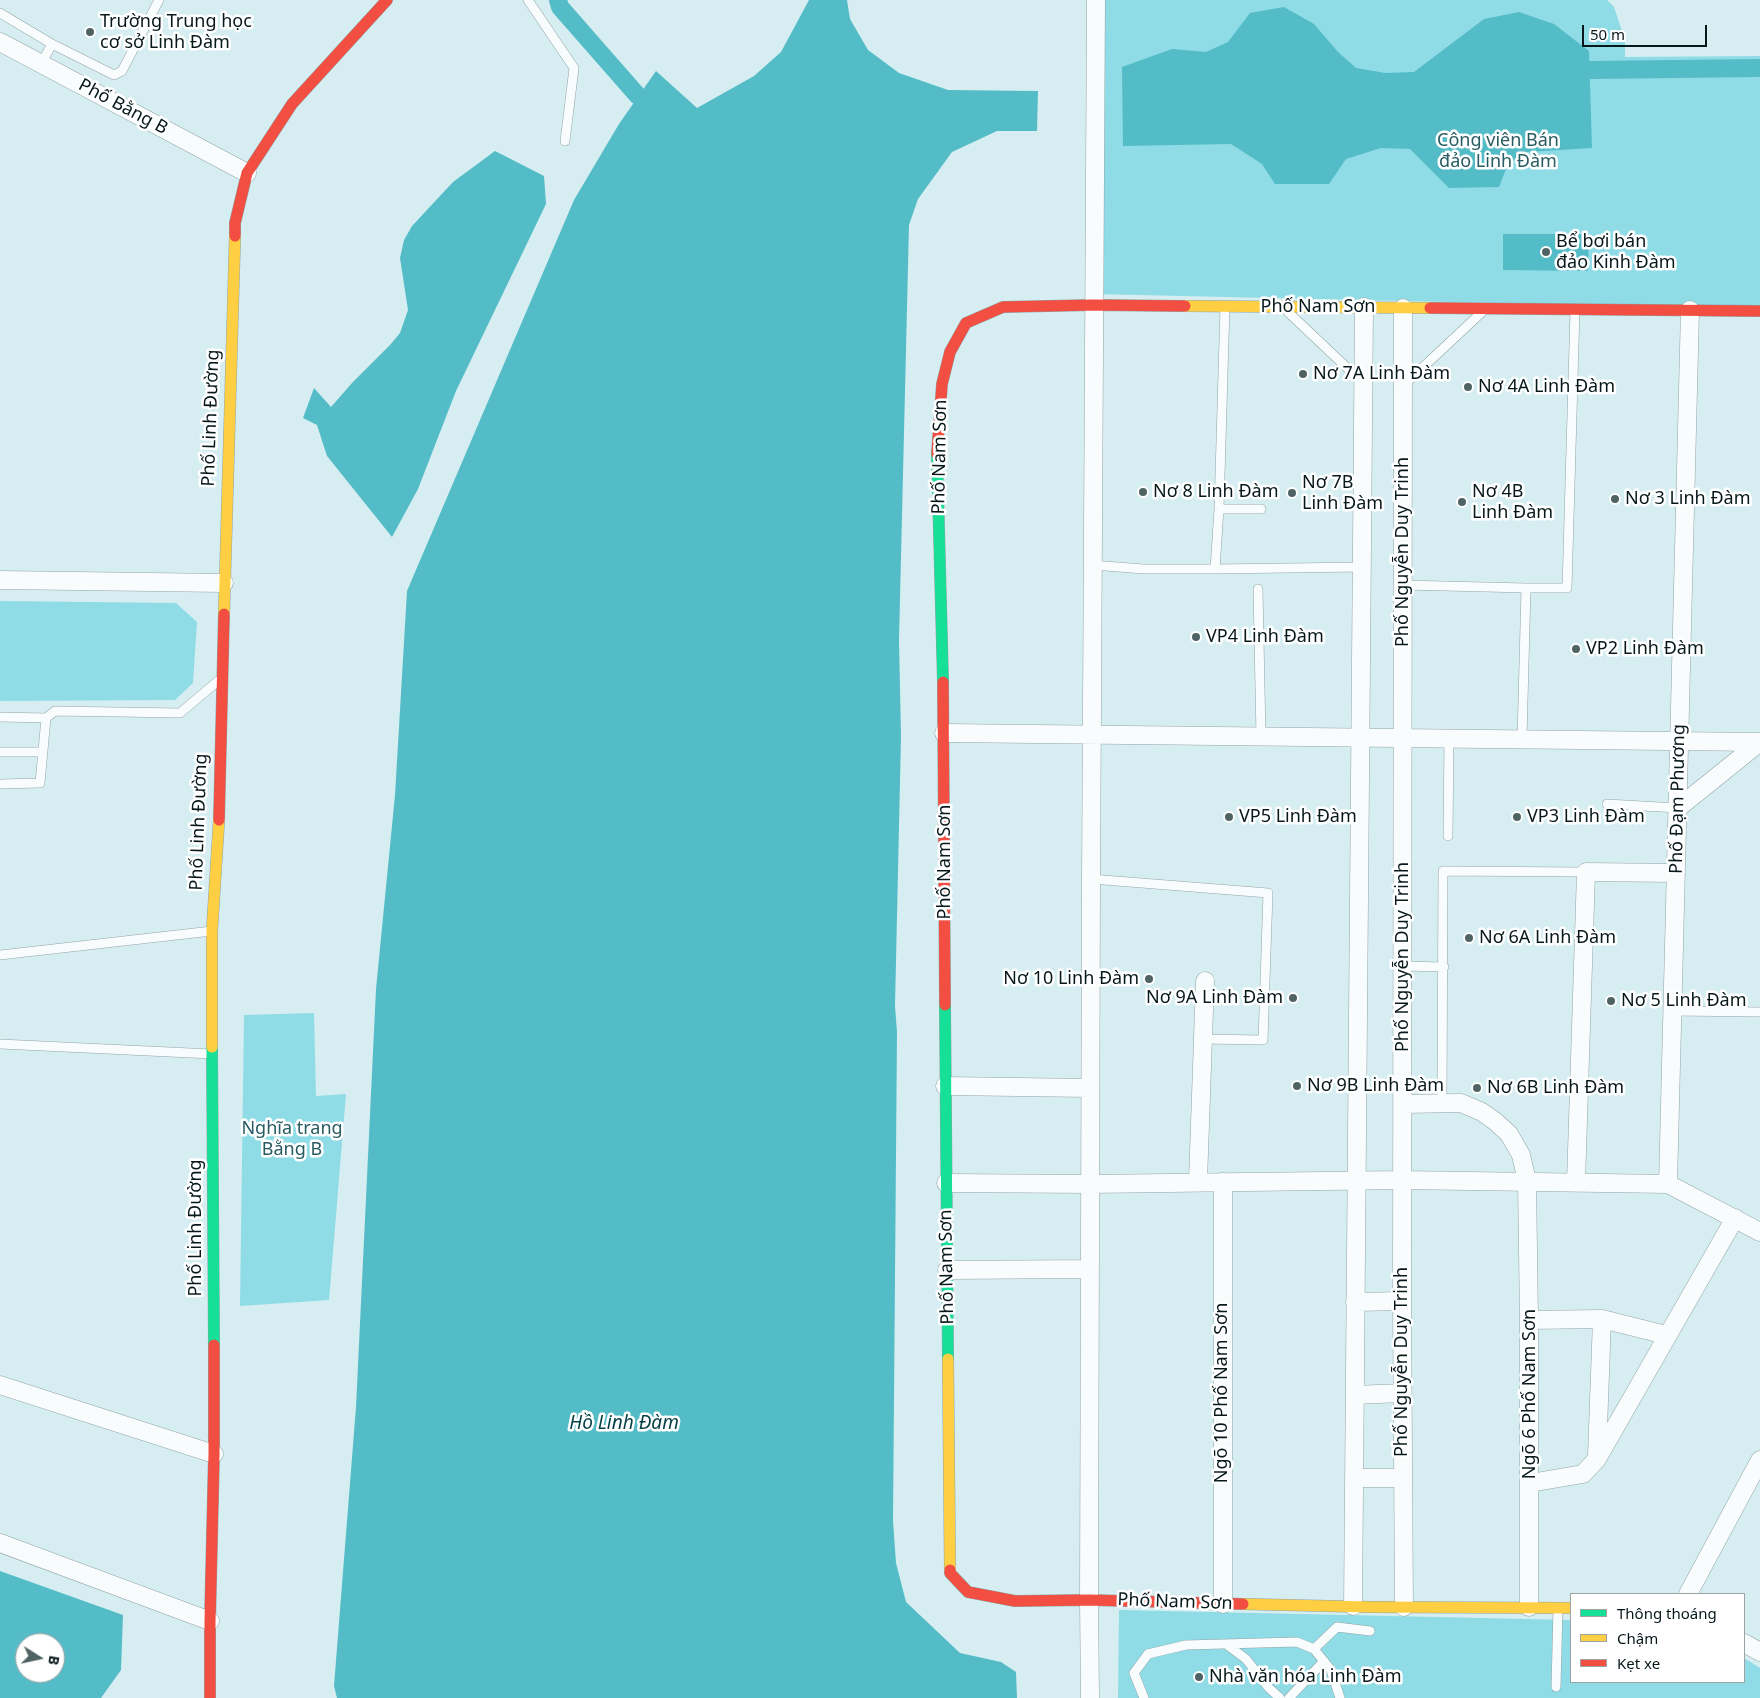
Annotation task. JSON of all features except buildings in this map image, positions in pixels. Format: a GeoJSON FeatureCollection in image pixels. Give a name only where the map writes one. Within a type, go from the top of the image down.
{"type":"FeatureCollection","features":[{"type":"Feature","properties":{"kind":"street","name":"Phố Linh Đường"},"geometry":{"type":"LineString","coordinates":[[210,1698],[214,1454],[212,931],[219,818],[228,424],[235,223],[247,173],[292,104],[387,0]]}},
{"type":"Feature","properties":{"kind":"street"},"geometry":{"type":"LineString","coordinates":[[1090,1698],[1090,1088],[1096,0]]}},
{"type":"Feature","properties":{"kind":"street","name":"Phố Bằng B"},"geometry":{"type":"LineString","coordinates":[[0,42],[247,173]]}},
{"type":"Feature","properties":{"kind":"street","name":"Phố Nam Sơn"},"geometry":{"type":"LineString","coordinates":[[1570,1608],[1223,1604],[1089,1600],[1014,1601],[968,1592],[950,1573],[945,1086],[944,733],[937,449],[942,384],[950,352],[966,323],[1003,307],[1093,305],[1760,311]]}},
{"type":"Feature","properties":{"kind":"street"},"geometry":{"type":"LineString","coordinates":[[1353,1606],[1364,307]]}},
{"type":"Feature","properties":{"kind":"street","name":"Phố Nguyễn Duy Trinh"},"geometry":{"type":"LineString","coordinates":[[1403,308],[1402,1478],[1404,1607]]}},
{"type":"Feature","properties":{"kind":"street","name":"Phố Đạm Phương"},"geometry":{"type":"LineString","coordinates":[[1668,1184],[1690,310]]}},
{"type":"Feature","properties":{"kind":"street"},"geometry":{"type":"LineString","coordinates":[[0,580],[224,583]]}},
{"type":"Feature","properties":{"kind":"street"},"geometry":{"type":"LineString","coordinates":[[944,733],[1760,742]]}},
{"type":"Feature","properties":{"kind":"street"},"geometry":{"type":"LineString","coordinates":[[1678,808],[1760,742]]}},
{"type":"Feature","properties":{"kind":"street"},"geometry":{"type":"LineString","coordinates":[[1576,1182],[1586,872],[1676,873]]}},
{"type":"Feature","properties":{"kind":"street"},"geometry":{"type":"LineString","coordinates":[[1198,1181],[1205,981]]}},
{"type":"Feature","properties":{"kind":"street"},"geometry":{"type":"LineString","coordinates":[[945,1086],[1090,1088]]}},
{"type":"Feature","properties":{"kind":"street","name":"Ngõ 6 Phố Nam Sơn"},"geometry":{"type":"LineString","coordinates":[[1402,1104],[1461,1103],[1482,1112],[1496,1122],[1509,1134],[1521,1155],[1527,1181],[1530,1483],[1528,1607]]}},
{"type":"Feature","properties":{"kind":"street"},"geometry":{"type":"LineString","coordinates":[[946,1183],[1090,1184],[1198,1181],[1402,1180],[1668,1184],[1760,1232]]}},
{"type":"Feature","properties":{"kind":"street","name":"Ngõ 10 Phố Nam Sơn"},"geometry":{"type":"LineString","coordinates":[[1222,1182],[1223,1604]]}},
{"type":"Feature","properties":{"kind":"street"},"geometry":{"type":"LineString","coordinates":[[1530,1483],[1583,1474],[1597,1459],[1666,1335],[1735,1218]]}},
{"type":"Feature","properties":{"kind":"street"},"geometry":{"type":"LineString","coordinates":[[947,1270],[1090,1269]]}},
{"type":"Feature","properties":{"kind":"street"},"geometry":{"type":"LineString","coordinates":[[1356,1302],[1402,1301]]}},
{"type":"Feature","properties":{"kind":"street"},"geometry":{"type":"LineString","coordinates":[[1597,1459],[1602,1319]]}},
{"type":"Feature","properties":{"kind":"street"},"geometry":{"type":"LineString","coordinates":[[1529,1320],[1602,1319],[1666,1335]]}},
{"type":"Feature","properties":{"kind":"street"},"geometry":{"type":"LineString","coordinates":[[0,1385],[214,1454]]}},
{"type":"Feature","properties":{"kind":"street"},"geometry":{"type":"LineString","coordinates":[[1355,1395],[1402,1393]]}},
{"type":"Feature","properties":{"kind":"street"},"geometry":{"type":"LineString","coordinates":[[1689,1593],[1760,1460]]}},
{"type":"Feature","properties":{"kind":"street"},"geometry":{"type":"LineString","coordinates":[[1354,1478],[1402,1478]]}},
{"type":"Feature","properties":{"kind":"street"},"geometry":{"type":"LineString","coordinates":[[0,1543],[210,1622]]}},
{"type":"Feature","properties":{"kind":"street"},"geometry":{"type":"LineString","coordinates":[[1745,1644],[1760,1652]]}},
{"type":"Feature","properties":{"kind":"lane"},"geometry":{"type":"LineString","coordinates":[[0,13],[52,44],[114,75],[122,71],[159,0]]}},
{"type":"Feature","properties":{"kind":"lane"},"geometry":{"type":"LineString","coordinates":[[528,0],[574,68],[565,141]]}},
{"type":"Feature","properties":{"kind":"lane"},"geometry":{"type":"LineString","coordinates":[[42,64],[52,44]]}},
{"type":"Feature","properties":{"kind":"lane"},"geometry":{"type":"LineString","coordinates":[[1215,569],[1219,509],[1225,306]]}},
{"type":"Feature","properties":{"kind":"lane"},"geometry":{"type":"LineString","coordinates":[[1282,307],[1363,383]]}},
{"type":"Feature","properties":{"kind":"lane"},"geometry":{"type":"LineString","coordinates":[[1402,386],[1486,308]]}},
{"type":"Feature","properties":{"kind":"lane"},"geometry":{"type":"LineString","coordinates":[[1403,585],[1566,588],[1575,309]]}},
{"type":"Feature","properties":{"kind":"lane"},"geometry":{"type":"LineString","coordinates":[[1219,509],[1261,509]]}},
{"type":"Feature","properties":{"kind":"lane"},"geometry":{"type":"LineString","coordinates":[[1092,565],[1144,569],[1362,567]]}},
{"type":"Feature","properties":{"kind":"lane"},"geometry":{"type":"LineString","coordinates":[[1522,739],[1526,588]]}},
{"type":"Feature","properties":{"kind":"lane"},"geometry":{"type":"LineString","coordinates":[[1258,589],[1261,736]]}},
{"type":"Feature","properties":{"kind":"lane"},"geometry":{"type":"LineString","coordinates":[[0,717],[46,718],[55,711],[180,713],[222,678]]}},
{"type":"Feature","properties":{"kind":"lane"},"geometry":{"type":"LineString","coordinates":[[0,784],[40,783],[46,718]]}},
{"type":"Feature","properties":{"kind":"lane"},"geometry":{"type":"LineString","coordinates":[[1448,836],[1449,739]]}},
{"type":"Feature","properties":{"kind":"lane"},"geometry":{"type":"LineString","coordinates":[[0,752],[43,752]]}},
{"type":"Feature","properties":{"kind":"lane"},"geometry":{"type":"LineString","coordinates":[[1607,804],[1678,808]]}},
{"type":"Feature","properties":{"kind":"lane"},"geometry":{"type":"LineString","coordinates":[[1442,1102],[1443,871],[1586,872]]}},
{"type":"Feature","properties":{"kind":"lane"},"geometry":{"type":"LineString","coordinates":[[1091,879],[1268,893],[1263,1040],[1203,1039]]}},
{"type":"Feature","properties":{"kind":"lane"},"geometry":{"type":"LineString","coordinates":[[0,955],[212,931]]}},
{"type":"Feature","properties":{"kind":"lane"},"geometry":{"type":"LineString","coordinates":[[1402,966],[1444,967]]}},
{"type":"Feature","properties":{"kind":"lane"},"geometry":{"type":"LineString","coordinates":[[1673,1011],[1760,1012]]}},
{"type":"Feature","properties":{"kind":"lane"},"geometry":{"type":"LineString","coordinates":[[0,1044],[213,1054]]}},
{"type":"Feature","properties":{"kind":"lane"},"geometry":{"type":"LineString","coordinates":[[1556,1687],[1558,1608]]}},
{"type":"Feature","properties":{"kind":"lane"},"geometry":{"type":"LineString","coordinates":[[1314,1650],[1337,1627],[1370,1631]]}},
{"type":"Feature","properties":{"kind":"lane"},"geometry":{"type":"LineString","coordinates":[[1144,1698],[1134,1672],[1148,1654],[1186,1645],[1297,1642],[1314,1650],[1331,1670],[1340,1698]]}},
{"type":"Feature","properties":{"kind":"lane"},"geometry":{"type":"LineString","coordinates":[[1226,1644],[1246,1659],[1269,1688],[1280,1698]]}},
{"type":"Feature","properties":{"kind":"lane"},"geometry":{"type":"LineString","coordinates":[[1289,1698],[1324,1661]]}},
{"type":"Feature","properties":{"kind":"green space","name":"Công viên Bán đảo Linh Đàm"},"geometry":{"type":"Polygon","coordinates":[[[1096,0],[1607,0],[1614,7],[1625,40],[1625,57],[1760,56],[1760,309],[1093,294],[1096,0]]]}},
{"type":"Feature","properties":{"kind":"green space"},"geometry":{"type":"Polygon","coordinates":[[[0,601],[176,603],[197,622],[193,683],[175,700],[0,701],[0,601]]]}},
{"type":"Feature","properties":{"kind":"green space","name":"Nghĩa trang Bằng B"},"geometry":{"type":"Polygon","coordinates":[[[314,1013],[316,1096],[346,1094],[329,1300],[240,1306],[244,1015],[314,1013]]]}},
{"type":"Feature","properties":{"kind":"green space"},"geometry":{"type":"Polygon","coordinates":[[[1119,1610],[1570,1620],[1570,1683],[1745,1683],[1745,1659],[1760,1668],[1760,1698],[1118,1698],[1119,1610]]]}},
{"type":"Feature","properties":{"kind":"water","name":"Hồ Linh Đàm"},"geometry":{"type":"Polygon","coordinates":[[[809,0],[847,0],[850,19],[868,50],[899,73],[948,90],[1038,91],[1037,131],[997,131],[952,152],[918,199],[909,225],[899,640],[901,736],[895,1006],[897,1032],[893,1521],[896,1563],[906,1602],[960,1653],[1001,1662],[1016,1672],[1017,1698],[337,1698],[334,1686],[356,1407],[376,989],[395,795],[407,591],[574,200],[619,124],[656,71],[697,108],[754,76],[781,52],[809,0]]]}},
{"type":"Feature","properties":{"kind":"water"},"geometry":{"type":"Polygon","coordinates":[[[1284,7],[1314,24],[1338,52],[1356,68],[1385,73],[1414,72],[1484,19],[1519,12],[1554,24],[1589,51],[1592,148],[1528,152],[1508,164],[1499,187],[1449,188],[1410,149],[1381,148],[1346,159],[1329,184],[1275,184],[1262,164],[1231,144],[1123,146],[1122,67],[1172,49],[1206,52],[1228,42],[1250,13],[1284,7]]]}},
{"type":"Feature","properties":{"kind":"water"},"geometry":{"type":"Polygon","coordinates":[[[495,151],[544,176],[546,204],[456,391],[418,489],[392,537],[327,456],[317,425],[303,418],[314,388],[331,407],[400,333],[408,310],[400,258],[404,240],[412,226],[453,182],[495,151]]]}},
{"type":"Feature","properties":{"kind":"water","name":"Bể bơi bán đảo Kinh Đàm"},"geometry":{"type":"Polygon","coordinates":[[[1503,234],[1589,234],[1588,271],[1503,270],[1503,234]]]}},
{"type":"Feature","properties":{"kind":"water"},"geometry":{"type":"Polygon","coordinates":[[[0,1571],[123,1615],[121,1670],[101,1698],[0,1698],[0,1571]]]}},
{"type":"Feature","properties":{"kind":"waterway"},"geometry":{"type":"LineString","coordinates":[[558,0],[560,7],[638,96]]}},
{"type":"Feature","properties":{"kind":"waterway"},"geometry":{"type":"LineString","coordinates":[[1590,70],[1760,68]]}},
{"type":"Feature","properties":{"kind":"traffic: fast"},"geometry":{"type":"LineString","coordinates":[[937,454],[943,682]]}},
{"type":"Feature","properties":{"kind":"traffic: fast"},"geometry":{"type":"LineString","coordinates":[[945,1005],[948,1359]]}},
{"type":"Feature","properties":{"kind":"traffic: fast"},"geometry":{"type":"LineString","coordinates":[[212,1047],[214,1345]]}},
{"type":"Feature","properties":{"kind":"traffic: slow"},"geometry":{"type":"LineString","coordinates":[[224,614],[235,236]]}},
{"type":"Feature","properties":{"kind":"traffic: slow"},"geometry":{"type":"LineString","coordinates":[[1185,306],[1430,308]]}},
{"type":"Feature","properties":{"kind":"traffic: slow"},"geometry":{"type":"LineString","coordinates":[[212,1047],[212,931],[219,820]]}},
{"type":"Feature","properties":{"kind":"traffic: slow"},"geometry":{"type":"LineString","coordinates":[[948,1359],[950,1570]]}},
{"type":"Feature","properties":{"kind":"traffic: slow"},"geometry":{"type":"LineString","coordinates":[[1243,1604],[1570,1608]]}},
{"type":"Feature","properties":{"kind":"traffic: jam"},"geometry":{"type":"LineString","coordinates":[[235,236],[235,223],[247,173],[292,104],[387,0]]}},
{"type":"Feature","properties":{"kind":"traffic: jam"},"geometry":{"type":"LineString","coordinates":[[937,454],[942,384],[950,352],[966,323],[1003,307],[1093,305],[1185,306]]}},
{"type":"Feature","properties":{"kind":"traffic: jam"},"geometry":{"type":"LineString","coordinates":[[1430,308],[1760,311]]}},
{"type":"Feature","properties":{"kind":"traffic: jam"},"geometry":{"type":"LineString","coordinates":[[219,820],[224,614]]}},
{"type":"Feature","properties":{"kind":"traffic: jam"},"geometry":{"type":"LineString","coordinates":[[943,682],[945,1005]]}},
{"type":"Feature","properties":{"kind":"traffic: jam"},"geometry":{"type":"LineString","coordinates":[[210,1698],[214,1345]]}},
{"type":"Feature","properties":{"kind":"traffic: jam"},"geometry":{"type":"LineString","coordinates":[[950,1570],[950,1573],[968,1592],[1015,1601],[1089,1600],[1243,1604]]}},
{"type":"Feature","properties":{"kind":"place","name":"Trường Trung học cơ sở Linh Đàm"},"geometry":{"type":"Point","coordinates":[90,32]}},
{"type":"Feature","properties":{"kind":"place","name":"Bể bơi bán đảo Kinh Đàm"},"geometry":{"type":"Point","coordinates":[1546,252]}},
{"type":"Feature","properties":{"kind":"place","name":"Nơ 7A Linh Đàm"},"geometry":{"type":"Point","coordinates":[1303,374]}},
{"type":"Feature","properties":{"kind":"place","name":"Nơ 4A Linh Đàm"},"geometry":{"type":"Point","coordinates":[1468,387]}},
{"type":"Feature","properties":{"kind":"place","name":"Nơ 8 Linh Đàm"},"geometry":{"type":"Point","coordinates":[1143,492]}},
{"type":"Feature","properties":{"kind":"place","name":"Nơ 7B Linh Đàm"},"geometry":{"type":"Point","coordinates":[1292,493]}},
{"type":"Feature","properties":{"kind":"place","name":"Nơ 3 Linh Đàm"},"geometry":{"type":"Point","coordinates":[1615,499]}},
{"type":"Feature","properties":{"kind":"place","name":"Nơ 4B Linh Đàm"},"geometry":{"type":"Point","coordinates":[1462,502]}},
{"type":"Feature","properties":{"kind":"place","name":"VP4 Linh Đàm"},"geometry":{"type":"Point","coordinates":[1196,637]}},
{"type":"Feature","properties":{"kind":"place","name":"VP2 Linh Đàm"},"geometry":{"type":"Point","coordinates":[1576,649]}},
{"type":"Feature","properties":{"kind":"place","name":"VP5 Linh Đàm"},"geometry":{"type":"Point","coordinates":[1229,817]}},
{"type":"Feature","properties":{"kind":"place","name":"VP3 Linh Đàm"},"geometry":{"type":"Point","coordinates":[1517,817]}},
{"type":"Feature","properties":{"kind":"place","name":"Nơ 6A Linh Đàm"},"geometry":{"type":"Point","coordinates":[1469,938]}},
{"type":"Feature","properties":{"kind":"place","name":"Nơ 10 Linh Đàm"},"geometry":{"type":"Point","coordinates":[1149,979]}},
{"type":"Feature","properties":{"kind":"place","name":"Nơ 9A Linh Đàm"},"geometry":{"type":"Point","coordinates":[1293,998]}},
{"type":"Feature","properties":{"kind":"place","name":"Nơ 5 Linh Đàm"},"geometry":{"type":"Point","coordinates":[1611,1001]}},
{"type":"Feature","properties":{"kind":"place","name":"Nơ 9B Linh Đàm"},"geometry":{"type":"Point","coordinates":[1297,1086]}},
{"type":"Feature","properties":{"kind":"place","name":"Nơ 6B Linh Đàm"},"geometry":{"type":"Point","coordinates":[1477,1088]}},
{"type":"Feature","properties":{"kind":"place","name":"Nhà văn hóa Linh Đàm"},"geometry":{"type":"Point","coordinates":[1199,1677]}}]}
